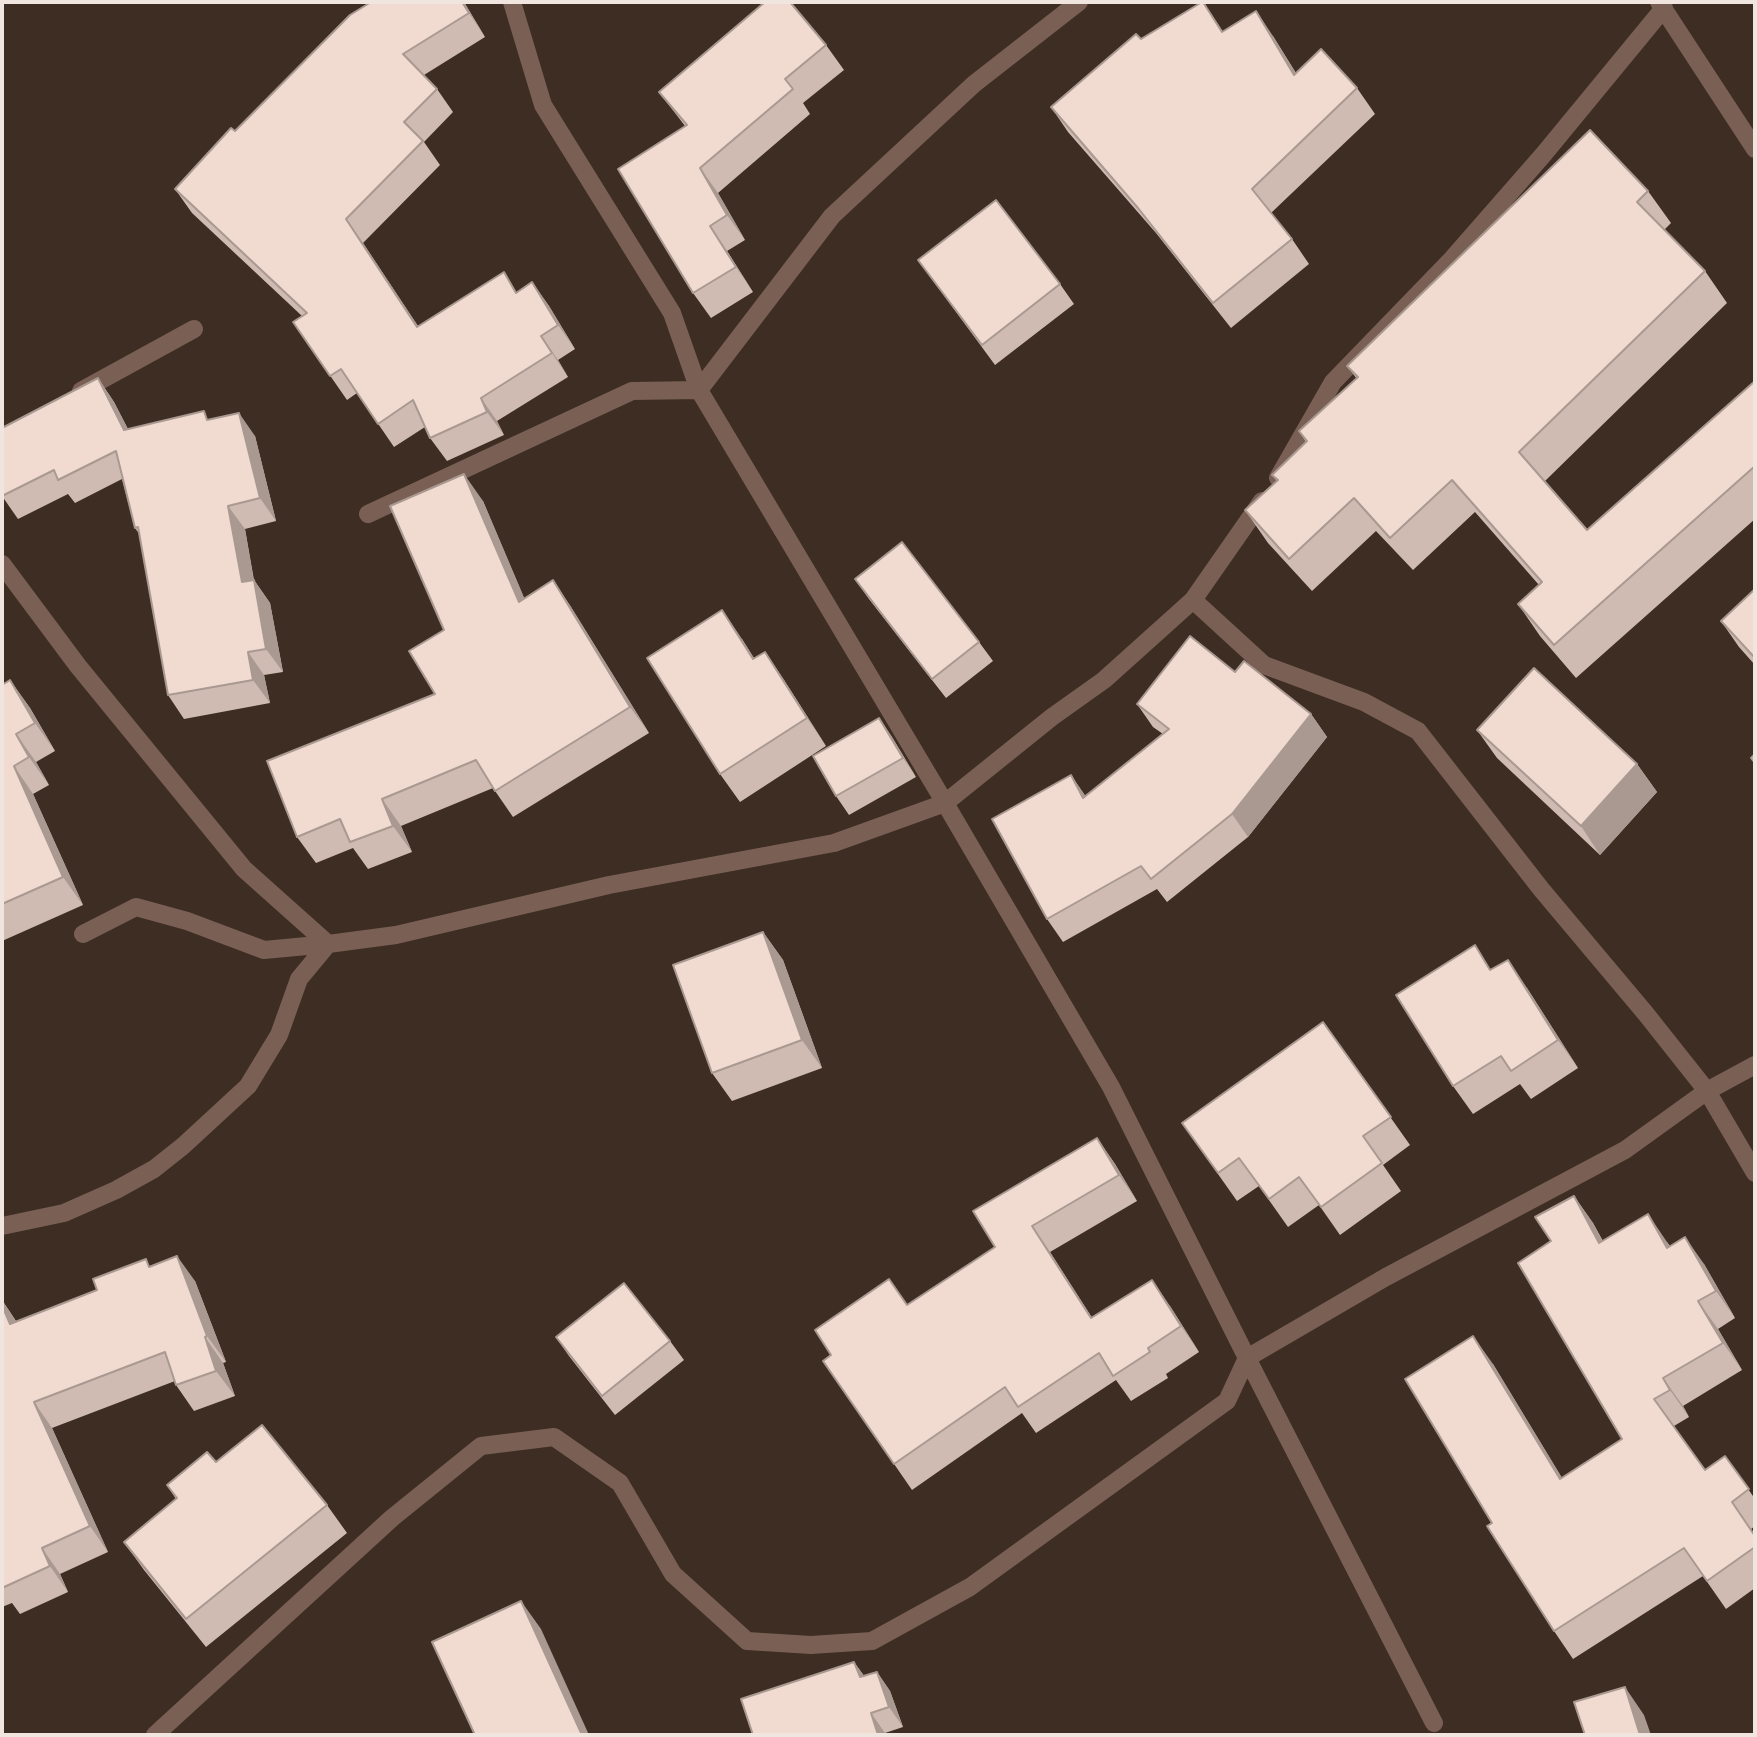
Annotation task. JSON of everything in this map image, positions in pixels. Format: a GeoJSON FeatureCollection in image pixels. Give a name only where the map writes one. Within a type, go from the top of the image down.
{"type":"FeatureCollection","features":[{"type":"Feature","properties":{"kind":"street"},"geometry":{"type":"LineString","coordinates":[[512,2],[543,104],[672,313],[699,390],[1111,1087],[1434,1723]]}},
{"type":"Feature","properties":{"kind":"street"},"geometry":{"type":"LineString","coordinates":[[699,390],[832,216],[974,84],[1079,2]]}},
{"type":"Feature","properties":{"kind":"street"},"geometry":{"type":"LineString","coordinates":[[83,934],[136,907],[187,921],[264,950],[396,934],[610,885],[834,844],[945,803],[1052,717],[1104,680],[1193,600],[1279,477],[1333,382],[1452,260],[1552,145],[1661,5],[1755,149]]}},
{"type":"Feature","properties":{"kind":"street"},"geometry":{"type":"LineString","coordinates":[[63,401],[194,329]]}},
{"type":"Feature","properties":{"kind":"street"},"geometry":{"type":"LineString","coordinates":[[368,514],[632,391],[699,390]]}},
{"type":"Feature","properties":{"kind":"street"},"geometry":{"type":"LineString","coordinates":[[2,564],[78,666],[244,869],[328,944]]}},
{"type":"Feature","properties":{"kind":"street"},"geometry":{"type":"LineString","coordinates":[[1193,600],[1264,665],[1364,702],[1418,731],[1541,889],[1707,1091],[1755,1173]]}},
{"type":"Feature","properties":{"kind":"street"},"geometry":{"type":"LineString","coordinates":[[2,1226],[64,1213],[116,1190],[153,1169],[183,1146],[248,1086],[279,1035],[299,979],[328,944]]}},
{"type":"Feature","properties":{"kind":"street"},"geometry":{"type":"LineString","coordinates":[[155,1735],[392,1518],[481,1446],[554,1437],[620,1483],[673,1574],[747,1641],[811,1646],[872,1641],[970,1587],[1227,1401],[1247,1358],[1386,1277],[1625,1150],[1707,1091],[1755,1065]]}},
{"type":"Feature","properties":{"kind":"building"},"geometry":{"type":"Polygon","coordinates":[[[371,2],[462,2],[469,13],[403,54],[437,89],[404,122],[423,141],[346,219],[417,327],[504,272],[516,293],[532,282],[558,325],[541,336],[552,353],[481,398],[487,412],[430,438],[413,400],[378,424],[341,369],[330,376],[293,322],[307,313],[175,189],[231,128],[235,131],[350,15],[371,2]]]}},
{"type":"Feature","properties":{"kind":"building"},"geometry":{"type":"Polygon","coordinates":[[[765,2],[790,2],[826,45],[785,79],[793,89],[700,168],[727,215],[710,226],[736,267],[693,293],[618,169],[687,125],[659,92],[765,2]]]}},
{"type":"Feature","properties":{"kind":"building"},"geometry":{"type":"Polygon","coordinates":[[[1203,2],[1222,32],[1256,11],[1294,75],[1321,49],[1357,88],[1252,189],[1292,239],[1213,303],[1138,208],[1051,107],[1136,34],[1141,39],[1203,2]]]}},
{"type":"Feature","properties":{"kind":"building"},"geometry":{"type":"Polygon","coordinates":[[[1590,130],[1648,191],[1637,202],[1705,271],[1519,452],[1587,530],[1755,381],[1755,466],[1554,645],[1518,604],[1542,582],[1452,480],[1390,538],[1354,498],[1289,559],[1245,510],[1278,480],[1272,475],[1307,441],[1299,431],[1358,377],[1347,366],[1590,130]]]}},
{"type":"Feature","properties":{"kind":"building"},"geometry":{"type":"Polygon","coordinates":[[[996,200],[1060,284],[982,345],[918,260],[996,200]]]}},
{"type":"Feature","properties":{"kind":"building"},"geometry":{"type":"Polygon","coordinates":[[[98,378],[124,430],[204,411],[207,420],[239,413],[260,498],[228,506],[242,582],[254,580],[266,649],[248,652],[253,680],[168,695],[138,527],[135,528],[116,451],[58,480],[54,470],[2,496],[2,428],[98,378]]]}},
{"type":"Feature","properties":{"kind":"building"},"geometry":{"type":"Polygon","coordinates":[[[464,474],[519,602],[553,580],[630,707],[495,791],[476,760],[382,799],[393,826],[350,842],[340,819],[297,837],[267,761],[435,694],[409,651],[444,630],[390,506],[464,474]]]}},
{"type":"Feature","properties":{"kind":"building"},"geometry":{"type":"Polygon","coordinates":[[[902,542],[979,642],[932,679],[855,579],[902,542]]]}},
{"type":"Feature","properties":{"kind":"building"},"geometry":{"type":"Polygon","coordinates":[[[1755,589],[1755,658],[1721,621],[1755,589]]]}},
{"type":"Feature","properties":{"kind":"building"},"geometry":{"type":"Polygon","coordinates":[[[722,610],[753,659],[765,652],[807,718],[720,774],[647,658],[722,610]]]}},
{"type":"Feature","properties":{"kind":"building"},"geometry":{"type":"Polygon","coordinates":[[[1190,636],[1235,672],[1244,661],[1311,714],[1232,814],[1151,879],[1141,866],[1047,919],[992,819],[1071,775],[1083,798],[1169,729],[1137,704],[1190,636]]]}},
{"type":"Feature","properties":{"kind":"building"},"geometry":{"type":"Polygon","coordinates":[[[1534,668],[1637,764],[1581,826],[1477,730],[1534,668]]]}},
{"type":"Feature","properties":{"kind":"building"},"geometry":{"type":"Polygon","coordinates":[[[10,680],[35,723],[16,734],[29,757],[14,766],[63,877],[2,904],[2,685],[10,680]]]}},
{"type":"Feature","properties":{"kind":"building"},"geometry":{"type":"Polygon","coordinates":[[[879,718],[903,758],[836,796],[813,756],[879,718]]]}},
{"type":"Feature","properties":{"kind":"building"},"geometry":{"type":"Polygon","coordinates":[[[763,932],[802,1040],[712,1073],[673,965],[763,932]]]}},
{"type":"Feature","properties":{"kind":"building"},"geometry":{"type":"Polygon","coordinates":[[[1475,945],[1490,970],[1508,960],[1558,1040],[1511,1071],[1501,1056],[1453,1086],[1396,995],[1475,945]]]}},
{"type":"Feature","properties":{"kind":"building"},"geometry":{"type":"Polygon","coordinates":[[[1323,1022],[1391,1117],[1363,1136],[1382,1163],[1321,1207],[1299,1177],[1269,1199],[1239,1158],[1218,1173],[1182,1123],[1323,1022]]]}},
{"type":"Feature","properties":{"kind":"building"},"geometry":{"type":"Polygon","coordinates":[[[1097,1138],[1119,1175],[1032,1226],[1091,1318],[1152,1280],[1181,1326],[1148,1348],[1150,1352],[1113,1376],[1099,1353],[1018,1407],[1005,1387],[894,1464],[823,1361],[831,1355],[815,1330],[889,1279],[907,1305],[995,1247],[973,1211],[1097,1138]]]}},
{"type":"Feature","properties":{"kind":"building"},"geometry":{"type":"Polygon","coordinates":[[[1574,1196],[1599,1243],[1648,1214],[1667,1248],[1685,1237],[1716,1291],[1698,1301],[1723,1343],[1663,1378],[1670,1390],[1654,1399],[1705,1470],[1725,1456],[1749,1489],[1732,1502],[1755,1536],[1755,1547],[1707,1581],[1684,1548],[1554,1631],[1487,1526],[1492,1523],[1405,1379],[1473,1336],[1560,1479],[1622,1439],[1518,1263],[1551,1241],[1535,1217],[1574,1196]]]}},
{"type":"Feature","properties":{"kind":"building"},"geometry":{"type":"Polygon","coordinates":[[[177,1256],[207,1336],[205,1337],[216,1371],[176,1385],[165,1352],[34,1402],[90,1526],[42,1548],[50,1566],[2,1588],[2,1305],[10,1324],[97,1290],[93,1279],[146,1259],[149,1267],[177,1256]]]}},
{"type":"Feature","properties":{"kind":"building"},"geometry":{"type":"Polygon","coordinates":[[[624,1283],[670,1341],[602,1396],[556,1337],[624,1283]]]}},
{"type":"Feature","properties":{"kind":"building"},"geometry":{"type":"Polygon","coordinates":[[[262,1425],[327,1505],[186,1619],[124,1542],[177,1498],[167,1485],[207,1452],[216,1462],[262,1425]]]}},
{"type":"Feature","properties":{"kind":"building"},"geometry":{"type":"Polygon","coordinates":[[[521,1601],[582,1735],[475,1735],[432,1642],[521,1601]]]}},
{"type":"Feature","properties":{"kind":"building"},"geometry":{"type":"Polygon","coordinates":[[[854,1662],[860,1677],[877,1672],[889,1707],[871,1713],[878,1735],[753,1735],[741,1699],[854,1662]]]}},
{"type":"Feature","properties":{"kind":"building"},"geometry":{"type":"Polygon","coordinates":[[[1625,1687],[1640,1735],[1585,1735],[1574,1702],[1625,1687]]]}}]}
